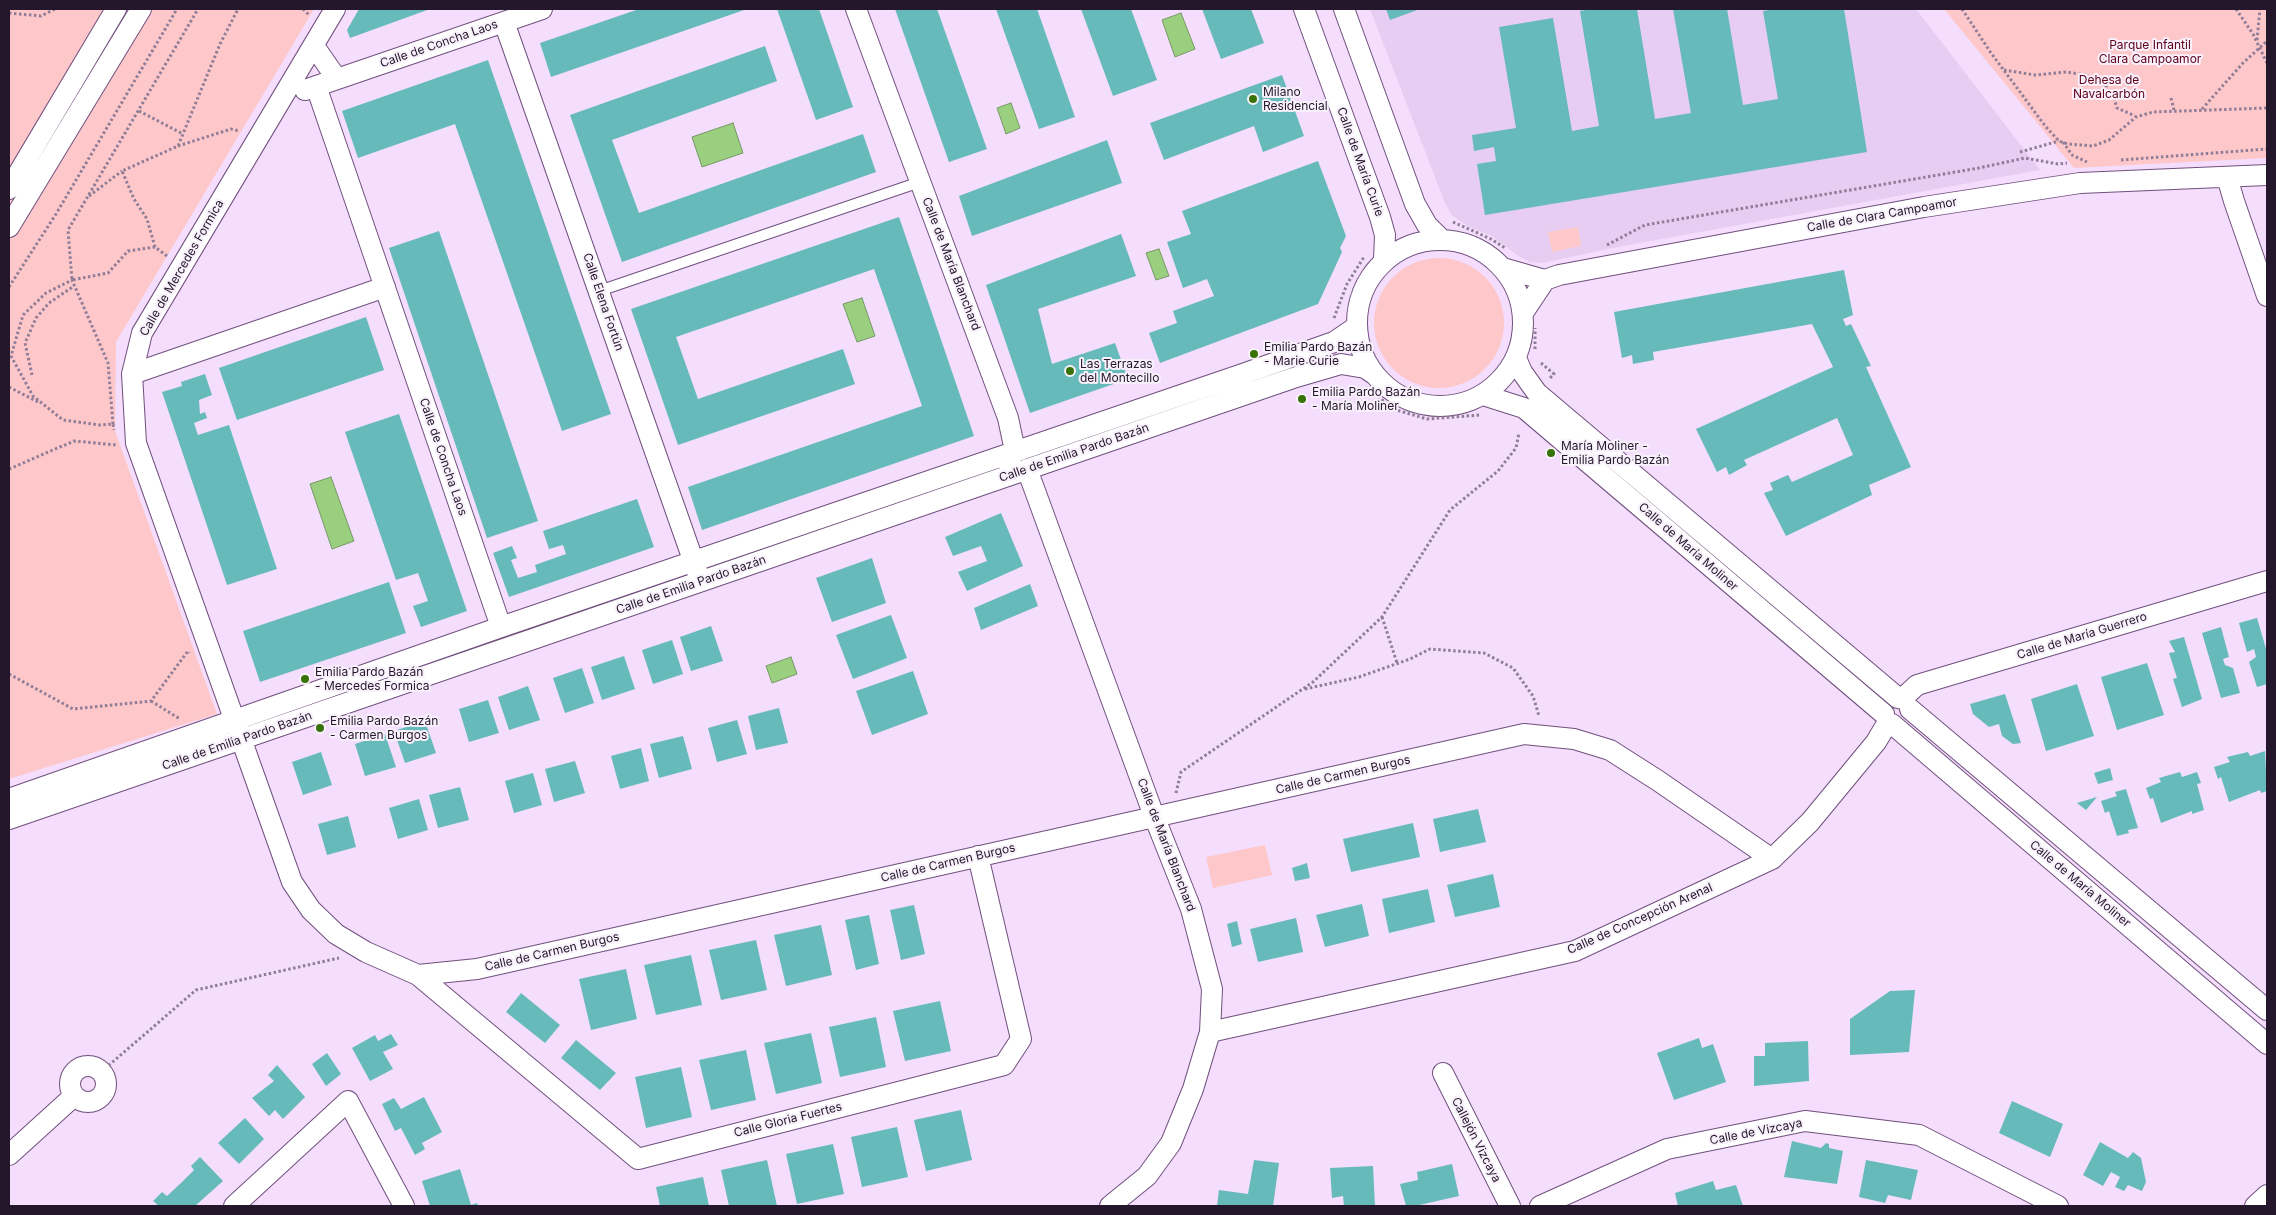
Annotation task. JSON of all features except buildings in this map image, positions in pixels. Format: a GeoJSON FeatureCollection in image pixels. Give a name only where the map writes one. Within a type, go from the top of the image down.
{"type":"FeatureCollection","features":[{"type":"Feature","properties":{"kind":"street"},"geometry":{"type":"LineString","coordinates":[[9,189],[116,9]]}},
{"type":"Feature","properties":{"kind":"street"},"geometry":{"type":"LineString","coordinates":[[9,227],[141,9]]}},
{"type":"Feature","properties":{"kind":"street","name":"Calle de Mercedes Formica"},"geometry":{"type":"LineString","coordinates":[[235,720],[127,444],[132,374],[142,333],[335,9]]}},
{"type":"Feature","properties":{"kind":"street","name":"Calle de Concha Laos"},"geometry":{"type":"LineString","coordinates":[[283,98],[542,9]]}},
{"type":"Feature","properties":{"kind":"street","name":"Calle de María Blanchard"},"geometry":{"type":"LineString","coordinates":[[856,9],[1008,418],[1015,451]]}},
{"type":"Feature","properties":{"kind":"street","name":"Calle de María Curie"},"geometry":{"type":"LineString","coordinates":[[1304,9],[1386,235],[1374,258]]}},
{"type":"Feature","properties":{"kind":"street"},"geometry":{"type":"LineString","coordinates":[[1344,9],[1415,204],[1427,225],[1446,235],[1458,242],[1475,247],[1490,256],[1504,258],[1545,280],[1516,358],[1502,379],[1479,405],[1461,404],[1436,407],[1413,402],[1374,385],[1361,352],[1352,319],[1362,290],[1372,274],[1374,258],[1411,244],[1446,235]]}},
{"type":"Feature","properties":{"kind":"street","name":"Calle Elena Fortún"},"geometry":{"type":"LineString","coordinates":[[504,22],[700,582]]}},
{"type":"Feature","properties":{"kind":"street"},"geometry":{"type":"LineString","coordinates":[[314,46],[337,79]]}},
{"type":"Feature","properties":{"kind":"street","name":"Calle de Concha Laos"},"geometry":{"type":"LineString","coordinates":[[316,86],[501,627]]}},
{"type":"Feature","properties":{"kind":"street","name":"Calle de Clara Campoamor"},"geometry":{"type":"LineString","coordinates":[[1545,280],[1559,275],[1914,208],[2080,183],[2267,176]]}},
{"type":"Feature","properties":{"kind":"street"},"geometry":{"type":"LineString","coordinates":[[2228,177],[2234,201],[2267,296]]}},
{"type":"Feature","properties":{"kind":"street"},"geometry":{"type":"LineString","coordinates":[[1504,258],[1518,296],[1530,318]]}},
{"type":"Feature","properties":{"kind":"street"},"geometry":{"type":"LineString","coordinates":[[132,374],[385,287]]}},
{"type":"Feature","properties":{"kind":"street","name":"Calle de Emilia Pardo Bazán"},"geometry":{"type":"LineString","coordinates":[[9,799],[501,627],[1334,342],[1352,319]]}},
{"type":"Feature","properties":{"kind":"street","name":"Calle de María Moliner"},"geometry":{"type":"LineString","coordinates":[[1516,358],[1522,372],[1537,393],[2267,1010]]}},
{"type":"Feature","properties":{"kind":"street","name":"Calle de Emilia Pardo Bazán"},"geometry":{"type":"LineString","coordinates":[[9,819],[1331,366],[1358,366],[1374,385]]}},
{"type":"Feature","properties":{"kind":"street","name":"Calle de María Moliner"},"geometry":{"type":"LineString","coordinates":[[1479,405],[1524,408],[2267,1044]]}},
{"type":"Feature","properties":{"kind":"street"},"geometry":{"type":"LineString","coordinates":[[956,494],[983,473],[1004,466],[1010,461],[1015,451]]}},
{"type":"Feature","properties":{"kind":"street","name":"Calle de María Blanchard"},"geometry":{"type":"LineString","coordinates":[[1027,469],[1190,910],[1212,989],[1210,1032],[1193,1089],[1171,1142],[1147,1176],[1110,1206]]}},
{"type":"Feature","properties":{"kind":"street","name":"Calle de María Guerrero"},"geometry":{"type":"LineString","coordinates":[[1903,702],[1917,684],[2267,580]]}},
{"type":"Feature","properties":{"kind":"street"},"geometry":{"type":"LineString","coordinates":[[1888,720],[1905,722],[1908,718],[1903,702]]}},
{"type":"Feature","properties":{"kind":"street","name":"Calle de Carmen Burgos"},"geometry":{"type":"LineString","coordinates":[[235,720],[292,882],[311,910],[336,934],[366,952],[418,975],[477,969],[1524,734],[1574,739],[1610,750],[1772,859]]}},
{"type":"Feature","properties":{"kind":"street","name":"Calle de Concepción Arenal"},"geometry":{"type":"LineString","coordinates":[[1210,1032],[1575,951],[1772,859],[1810,822],[1876,742],[1888,720]]}},
{"type":"Feature","properties":{"kind":"street","name":"Calle Gloria Fuertes"},"geometry":{"type":"LineString","coordinates":[[418,975],[638,1159],[1004,1064],[1021,1039],[978,856]]}},
{"type":"Feature","properties":{"kind":"street"},"geometry":{"type":"LineString","coordinates":[[9,1155],[74,1096],[87,1102],[100,1098],[106,1085],[101,1072]]}},
{"type":"Feature","properties":{"kind":"street","name":"Callejón Vizcaya"},"geometry":{"type":"LineString","coordinates":[[1443,1073],[1510,1206]]}},
{"type":"Feature","properties":{"kind":"street"},"geometry":{"type":"LineString","coordinates":[[234,1206],[348,1101],[404,1206]]}},
{"type":"Feature","properties":{"kind":"street","name":"Calle de Vizcaya"},"geometry":{"type":"LineString","coordinates":[[1540,1206],[1667,1149],[1805,1121],[1919,1135],[2058,1206]]}},
{"type":"Feature","properties":{"kind":"street"},"geometry":{"type":"LineString","coordinates":[[2255,1206],[2267,1195]]}},
{"type":"Feature","properties":{"kind":"lane"},"geometry":{"type":"LineString","coordinates":[[599,291],[920,182]]}},
{"type":"Feature","properties":{"kind":"path"},"geometry":{"type":"LineString","coordinates":[[9,13],[41,16],[55,9]]}},
{"type":"Feature","properties":{"kind":"path"},"geometry":{"type":"LineString","coordinates":[[9,287],[56,214],[176,9]]}},
{"type":"Feature","properties":{"kind":"path"},"geometry":{"type":"LineString","coordinates":[[127,444],[113,424],[108,363],[72,280],[68,230],[198,9]]}},
{"type":"Feature","properties":{"kind":"path"},"geometry":{"type":"LineString","coordinates":[[178,146],[220,44],[238,9]]}},
{"type":"Feature","properties":{"kind":"path"},"geometry":{"type":"LineString","coordinates":[[1962,9],[2046,126],[2072,154],[2087,162]]}},
{"type":"Feature","properties":{"kind":"path"},"geometry":{"type":"LineString","coordinates":[[2236,9],[2267,63]]}},
{"type":"Feature","properties":{"kind":"path"},"geometry":{"type":"LineString","coordinates":[[2257,43],[2260,9]]}},
{"type":"Feature","properties":{"kind":"path"},"geometry":{"type":"LineString","coordinates":[[2202,109],[2243,63],[2267,41]]}},
{"type":"Feature","properties":{"kind":"path"},"geometry":{"type":"LineString","coordinates":[[2004,70],[2035,76],[2068,72],[2085,75],[2104,83],[2114,98],[2117,108],[2136,117]]}},
{"type":"Feature","properties":{"kind":"path"},"geometry":{"type":"LineString","coordinates":[[2172,98],[2174,110]]}},
{"type":"Feature","properties":{"kind":"path"},"geometry":{"type":"LineString","coordinates":[[2020,152],[2061,142],[2093,146],[2109,140],[2136,117],[2153,112],[2267,108]]}},
{"type":"Feature","properties":{"kind":"path"},"geometry":{"type":"LineString","coordinates":[[139,110],[183,134]]}},
{"type":"Feature","properties":{"kind":"path"},"geometry":{"type":"LineString","coordinates":[[88,198],[122,171],[178,146],[230,129],[260,136]]}},
{"type":"Feature","properties":{"kind":"path"},"geometry":{"type":"LineString","coordinates":[[2116,160],[2267,149]]}},
{"type":"Feature","properties":{"kind":"path"},"geometry":{"type":"LineString","coordinates":[[1600,246],[1608,244],[1645,225],[1979,168],[2025,158],[2058,164],[2068,163]]}},
{"type":"Feature","properties":{"kind":"path"},"geometry":{"type":"LineString","coordinates":[[2078,163],[2097,161]]}},
{"type":"Feature","properties":{"kind":"path"},"geometry":{"type":"LineString","coordinates":[[122,171],[134,199],[146,219],[155,247],[182,267]]}},
{"type":"Feature","properties":{"kind":"path"},"geometry":{"type":"LineString","coordinates":[[1448,220],[1491,238],[1504,258]]}},
{"type":"Feature","properties":{"kind":"path"},"geometry":{"type":"LineString","coordinates":[[1446,235],[1476,238],[1504,258]]}},
{"type":"Feature","properties":{"kind":"path"},"geometry":{"type":"LineString","coordinates":[[113,424],[100,425],[63,420],[32,396],[10,357],[23,315],[46,293],[72,280],[108,272],[128,251],[155,247]]}},
{"type":"Feature","properties":{"kind":"path"},"geometry":{"type":"LineString","coordinates":[[1352,319],[1354,288],[1374,258]]}},
{"type":"Feature","properties":{"kind":"path"},"geometry":{"type":"LineString","coordinates":[[1332,325],[1347,284],[1374,258]]}},
{"type":"Feature","properties":{"kind":"path"},"geometry":{"type":"LineString","coordinates":[[32,375],[25,343],[36,318],[49,303],[74,286]]}},
{"type":"Feature","properties":{"kind":"path"},"geometry":{"type":"LineString","coordinates":[[1530,318],[1534,331],[1535,357],[1554,374],[1543,385]]}},
{"type":"Feature","properties":{"kind":"path"},"geometry":{"type":"LineString","coordinates":[[1374,385],[1392,409],[1427,420],[1479,405]]}},
{"type":"Feature","properties":{"kind":"path"},"geometry":{"type":"LineString","coordinates":[[1374,385],[1400,404],[1426,412],[1453,412],[1479,405]]}},
{"type":"Feature","properties":{"kind":"path"},"geometry":{"type":"LineString","coordinates":[[9,387],[45,406]]}},
{"type":"Feature","properties":{"kind":"path"},"geometry":{"type":"LineString","coordinates":[[1178,811],[1176,788],[1180,772],[1313,682],[1382,617],[1450,510],[1498,471],[1516,448],[1519,433]]}},
{"type":"Feature","properties":{"kind":"path"},"geometry":{"type":"LineString","coordinates":[[9,469],[74,441],[127,444]]}},
{"type":"Feature","properties":{"kind":"path"},"geometry":{"type":"LineString","coordinates":[[1382,617],[1396,663]]}},
{"type":"Feature","properties":{"kind":"path"},"geometry":{"type":"LineString","coordinates":[[1302,690],[1359,677],[1430,649],[1484,653],[1513,668],[1533,696],[1544,736]]}},
{"type":"Feature","properties":{"kind":"path"},"geometry":{"type":"LineString","coordinates":[[150,701],[188,651],[192,660]]}},
{"type":"Feature","properties":{"kind":"path"},"geometry":{"type":"LineString","coordinates":[[9,674],[73,710],[150,701],[202,732]]}},
{"type":"Feature","properties":{"kind":"path"},"geometry":{"type":"LineString","coordinates":[[101,1072],[196,990],[366,952]]}},
{"type":"Feature","properties":{"kind":"shaded area"},"geometry":{"type":"Polygon","coordinates":[[[1370,9],[1916,9],[2040,170],[1623,246],[1542,263],[1529,262],[1492,236],[1467,226],[1452,215],[1445,203],[1370,9]]]}},
{"type":"Feature","properties":{"kind":"shaded area"},"geometry":{"type":"Polygon","coordinates":[[[1181,13],[1195,49],[1175,57],[1162,20],[1181,13]]]}},
{"type":"Feature","properties":{"kind":"shaded area"},"geometry":{"type":"Polygon","coordinates":[[[1011,103],[1020,128],[1006,134],[997,108],[1011,103]]]}},
{"type":"Feature","properties":{"kind":"shaded area"},"geometry":{"type":"Polygon","coordinates":[[[733,123],[743,153],[702,167],[692,137],[733,123]]]}},
{"type":"Feature","properties":{"kind":"shaded area"},"geometry":{"type":"Polygon","coordinates":[[[1159,249],[1169,276],[1156,280],[1146,253],[1159,249]]]}},
{"type":"Feature","properties":{"kind":"shaded area"},"geometry":{"type":"Polygon","coordinates":[[[862,298],[875,336],[857,342],[843,304],[862,298]]]}},
{"type":"Feature","properties":{"kind":"shaded area"},"geometry":{"type":"Polygon","coordinates":[[[331,477],[354,541],[332,549],[310,484],[331,477]]]}},
{"type":"Feature","properties":{"kind":"shaded area"},"geometry":{"type":"Polygon","coordinates":[[[791,657],[797,674],[772,683],[766,666],[791,657]]]}},
{"type":"Feature","properties":{"kind":"green space"},"geometry":{"type":"Polygon","coordinates":[[[9,9],[314,9],[116,342],[115,431],[217,714],[9,779],[9,9]]]}},
{"type":"Feature","properties":{"kind":"green space","name":"Dehesa de Navalcarbón"},"geometry":{"type":"Polygon","coordinates":[[[1944,9],[2267,9],[2267,158],[2074,168],[1944,9]]]}},
{"type":"Feature","properties":{"kind":"green space"},"geometry":{"type":"Polygon","coordinates":[[[1578,227],[1581,246],[1552,252],[1548,232],[1578,227]]]}},
{"type":"Feature","properties":{"kind":"green space"},"geometry":{"type":"Polygon","coordinates":[[[1439,258],[1464,263],[1485,277],[1499,298],[1504,323],[1499,348],[1485,369],[1464,383],[1439,388],[1414,383],[1393,369],[1379,348],[1374,323],[1379,298],[1393,277],[1414,263],[1439,258]]]}},
{"type":"Feature","properties":{"kind":"green space"},"geometry":{"type":"Polygon","coordinates":[[[1265,845],[1272,875],[1213,888],[1206,857],[1265,845]]]}},
{"type":"Feature","properties":{"kind":"place","name":"Milano Residencial"},"geometry":{"type":"Point","coordinates":[1253,99]}},
{"type":"Feature","properties":{"kind":"place","name":"Emilia Pardo Bazán - Marie Curie"},"geometry":{"type":"Point","coordinates":[1254,354]}},
{"type":"Feature","properties":{"kind":"place","name":"Las Terrazas del Montecillo"},"geometry":{"type":"Point","coordinates":[1070,371]}},
{"type":"Feature","properties":{"kind":"place","name":"Emilia Pardo Bazán - María Moliner"},"geometry":{"type":"Point","coordinates":[1302,399]}},
{"type":"Feature","properties":{"kind":"place","name":"María Moliner - Emilia Pardo Bazán"},"geometry":{"type":"Point","coordinates":[1551,453]}},
{"type":"Feature","properties":{"kind":"place","name":"Emilia Pardo Bazán - Mercedes Formica"},"geometry":{"type":"Point","coordinates":[305,679]}},
{"type":"Feature","properties":{"kind":"place","name":"Emilia Pardo Bazán - Carmen Burgos"},"geometry":{"type":"Point","coordinates":[320,728]}},
{"type":"Feature","properties":{"kind":"park label","name":"Parque Infantil Clara Campoamor"},"geometry":{"type":"Point","coordinates":[2150,52]}}]}
